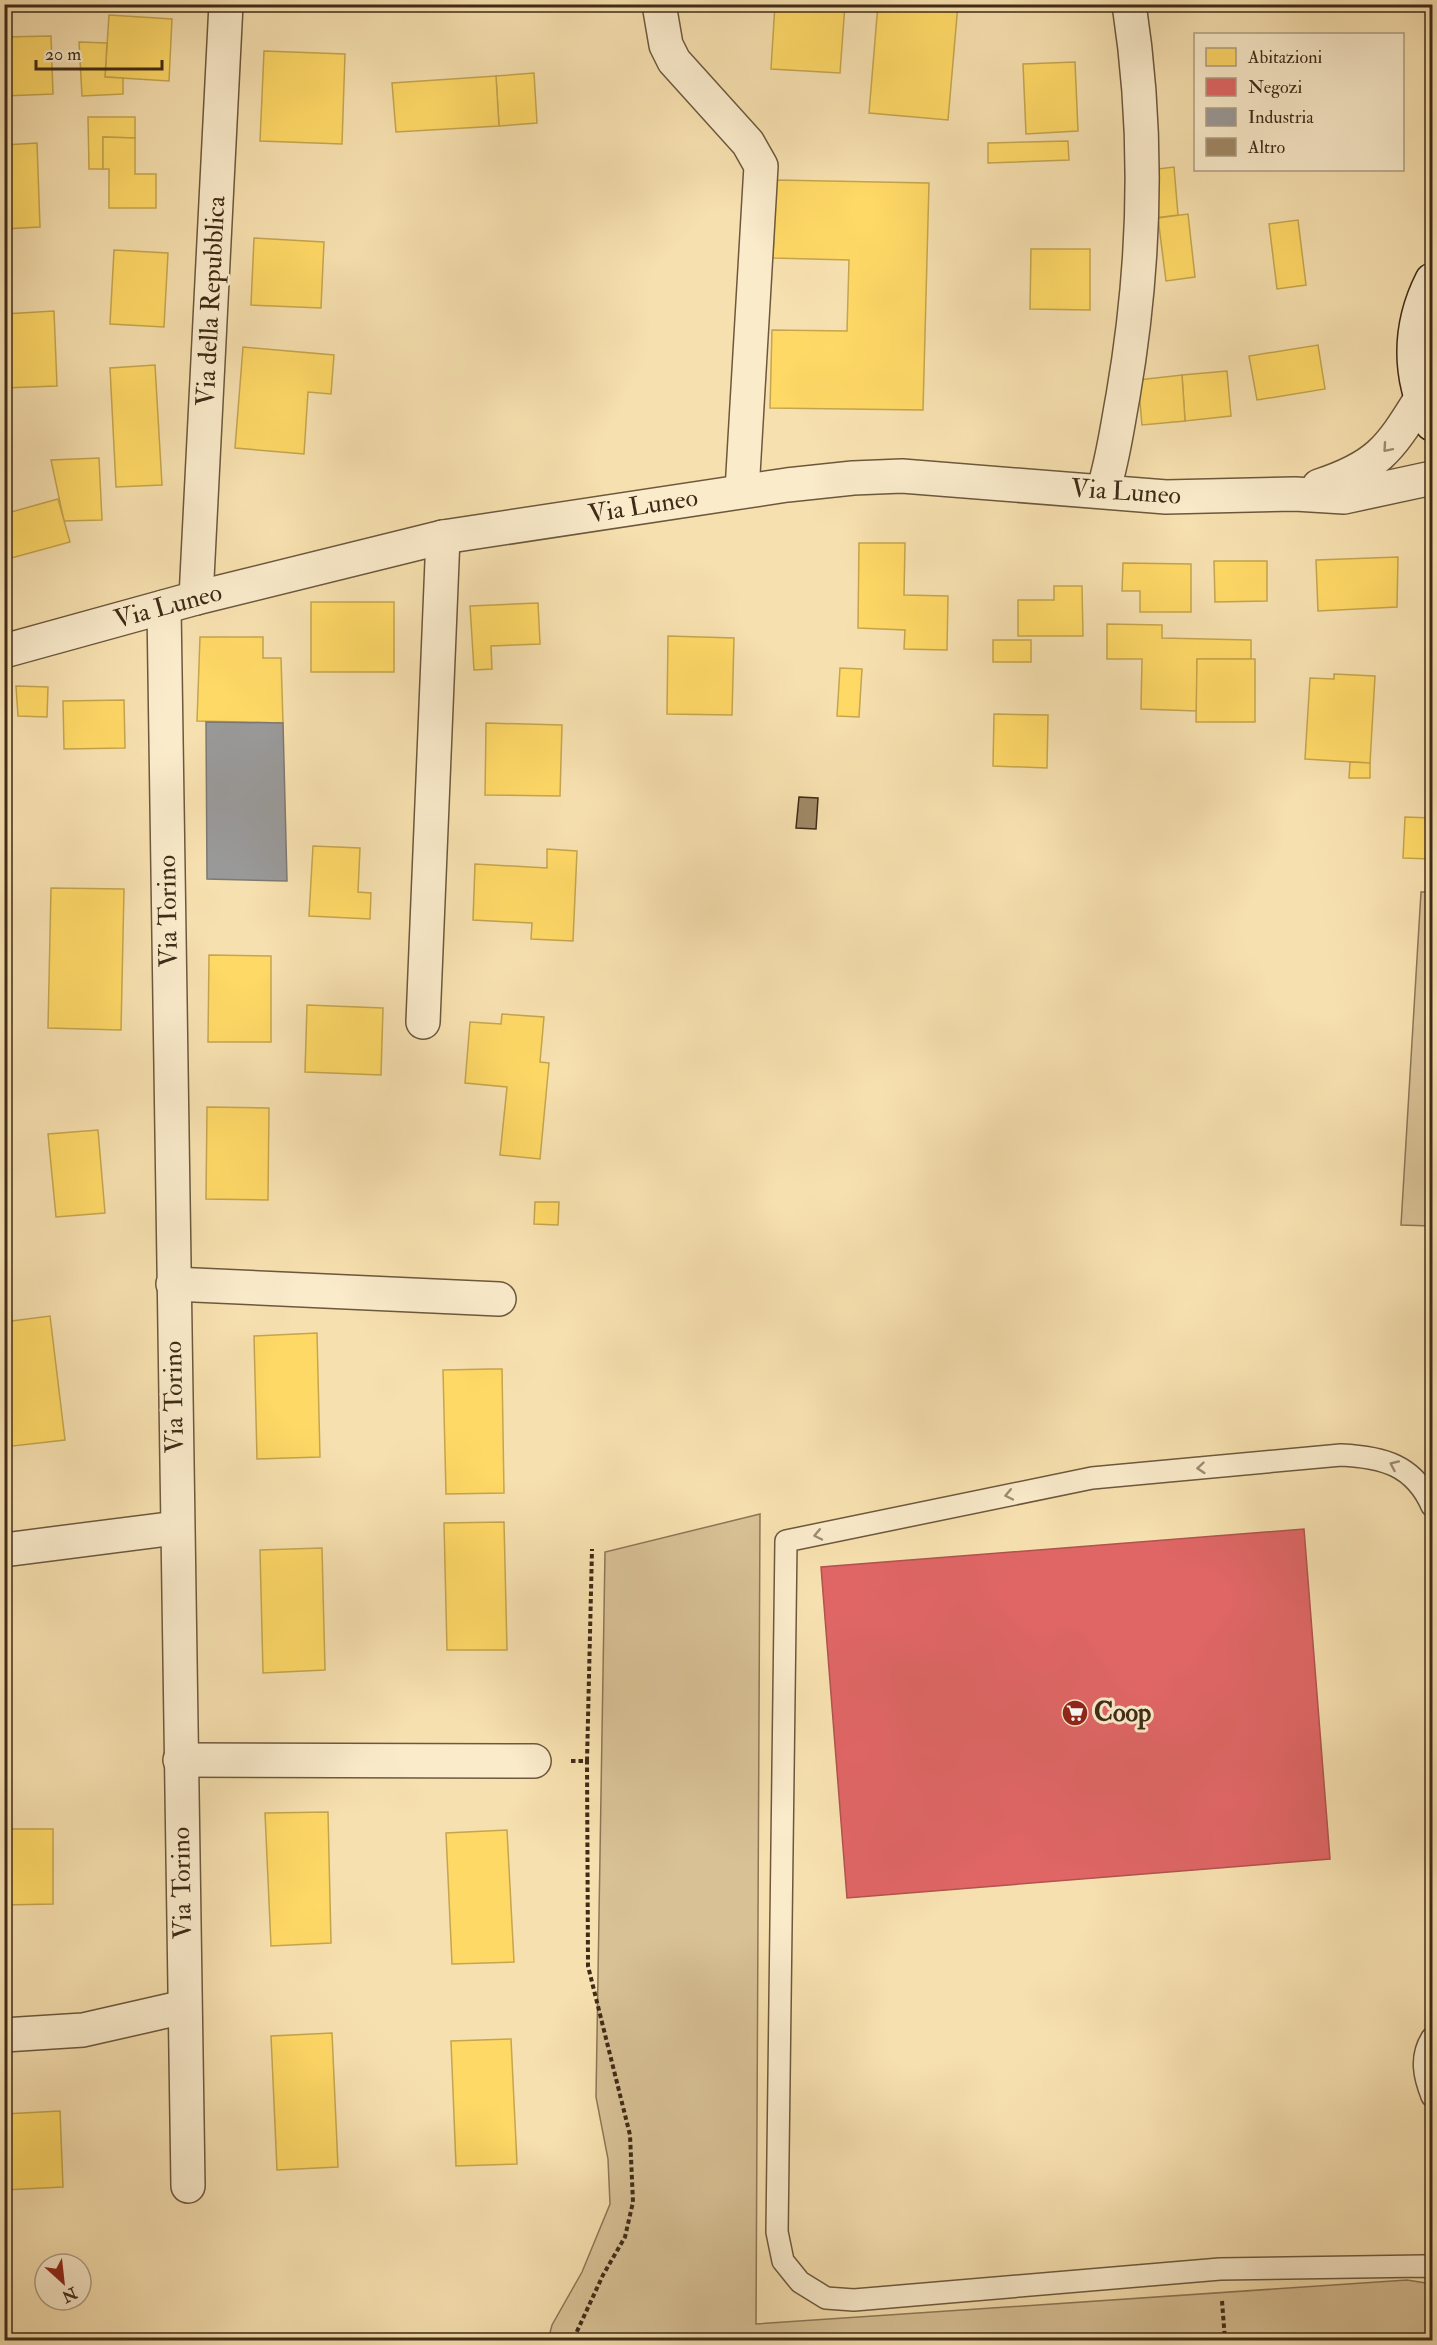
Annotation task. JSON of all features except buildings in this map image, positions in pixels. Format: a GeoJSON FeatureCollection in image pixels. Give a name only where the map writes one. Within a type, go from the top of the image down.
{"type":"FeatureCollection","features":[{"type":"Feature","properties":{"kind":"street","name":"Via della Repubblica"},"geometry":{"type":"LineString","coordinates":[[196,598],[226,4]]}},
{"type":"Feature","properties":{"kind":"street"},"geometry":{"type":"LineString","coordinates":[[659,4],[666,45],[674,61],[748,143],[761,166],[742,491]]}},
{"type":"Feature","properties":{"kind":"street"},"geometry":{"type":"LineString","coordinates":[[1103,491],[1109,472],[1129,359],[1141,251],[1138,64],[1130,4]]}},
{"type":"Feature","properties":{"kind":"street"},"geometry":{"type":"LineString","coordinates":[[1426,412],[1412,351],[1420,303],[1432,280]]}},
{"type":"Feature","properties":{"kind":"street","name":"Via Luneo"},"geometry":{"type":"LineString","coordinates":[[1295,494],[1364,469],[1382,456],[1426,412]]}},
{"type":"Feature","properties":{"kind":"street","name":"Via Luneo"},"geometry":{"type":"LineString","coordinates":[[4,651],[196,598],[443,537],[742,491],[853,477],[902,476],[1166,497],[1295,494],[1344,497],[1432,478]]}},
{"type":"Feature","properties":{"kind":"street"},"geometry":{"type":"LineString","coordinates":[[423,1022],[443,537]]}},
{"type":"Feature","properties":{"kind":"street","name":"Via Torino"},"geometry":{"type":"LineString","coordinates":[[164,607],[176,1528],[188,2186]]}},
{"type":"Feature","properties":{"kind":"street"},"geometry":{"type":"LineString","coordinates":[[173,1284],[499,1299]]}},
{"type":"Feature","properties":{"kind":"street"},"geometry":{"type":"LineString","coordinates":[[4,1550],[176,1528]]}},
{"type":"Feature","properties":{"kind":"street"},"geometry":{"type":"LineString","coordinates":[[180,1760],[534,1761]]}},
{"type":"Feature","properties":{"kind":"street"},"geometry":{"type":"LineString","coordinates":[[4,2035],[83,2030],[184,2007]]}},
{"type":"Feature","properties":{"kind":"lane"},"geometry":{"type":"LineString","coordinates":[[1432,1506],[1424,1487],[1400,1467],[1372,1456],[1341,1455],[1092,1478],[786,1542],[777,2232],[783,2260],[800,2282],[826,2298],[854,2300],[1220,2269],[1424,2266],[1432,2268]]}},
{"type":"Feature","properties":{"kind":"lane"},"geometry":{"type":"LineString","coordinates":[[1432,2038],[1424,2062],[1425,2079],[1432,2096]]}},
{"type":"Feature","properties":{"kind":"path"},"geometry":{"type":"LineString","coordinates":[[573,2340],[603,2275],[626,2237],[633,2202],[630,2135],[588,1966],[587,1761],[591,1548]]}},
{"type":"Feature","properties":{"kind":"path"},"geometry":{"type":"LineString","coordinates":[[534,1761],[587,1761]]}},
{"type":"Feature","properties":{"kind":"shaded area"},"geometry":{"type":"Polygon","coordinates":[[[1421,892],[1432,892],[1432,1226],[1401,1225],[1421,892]]]}},
{"type":"Feature","properties":{"kind":"shaded area"},"geometry":{"type":"Polygon","coordinates":[[[760,1514],[756,2324],[1407,2280],[1432,2284],[1432,2340],[548,2340],[552,2325],[582,2272],[610,2204],[608,2159],[596,2097],[605,1552],[760,1514]]]}},
{"type":"Feature","properties":{"kind":"place","name":"Coop"},"geometry":{"type":"Point","coordinates":[1075,1713]}}]}
